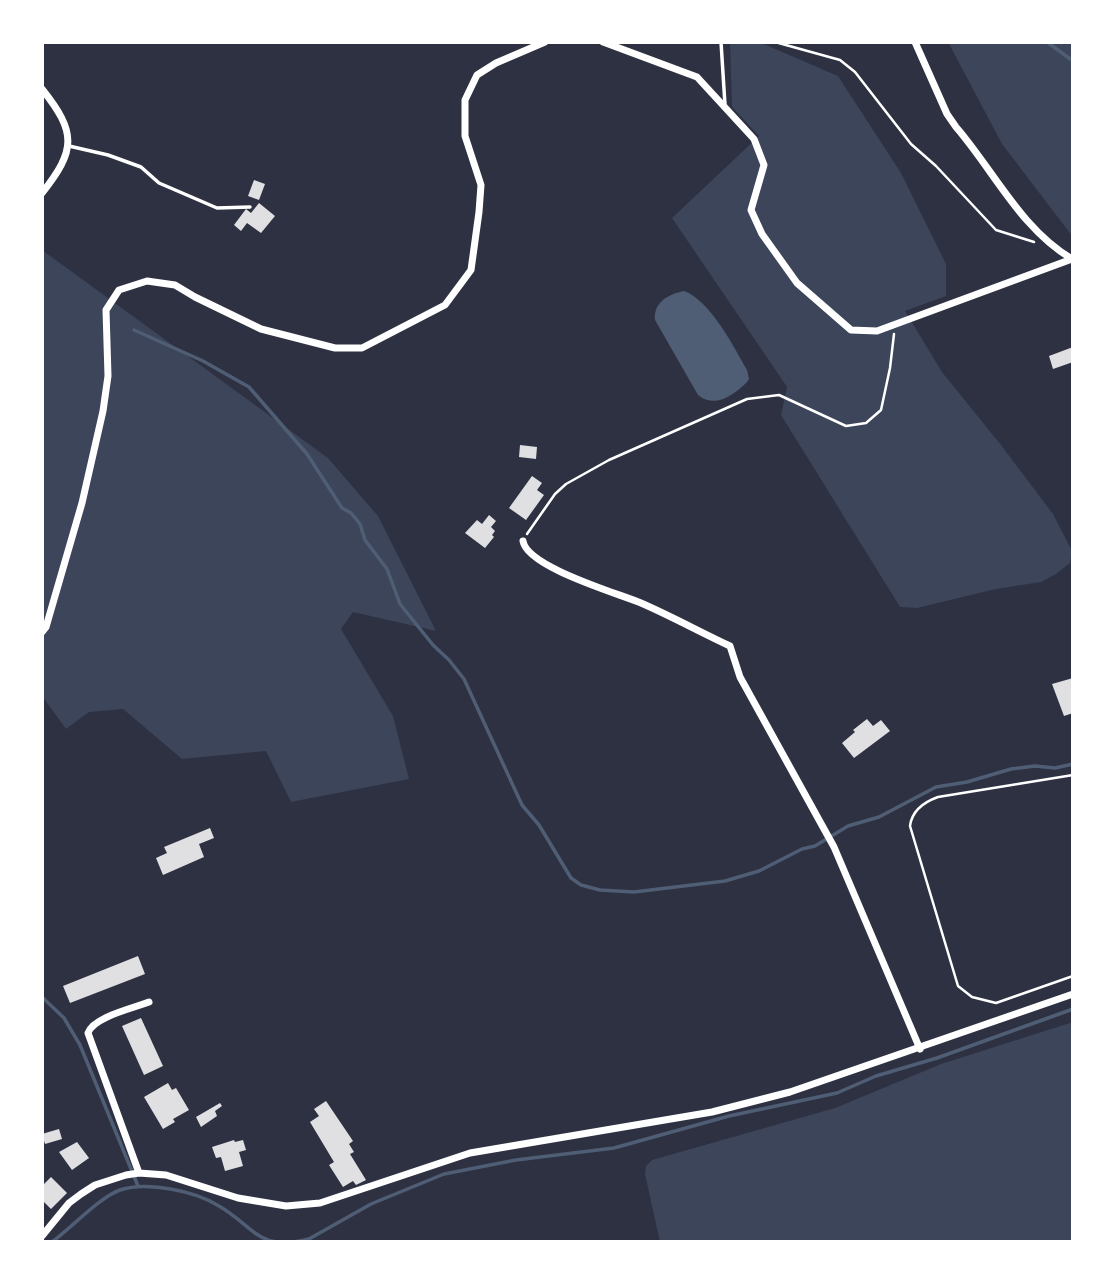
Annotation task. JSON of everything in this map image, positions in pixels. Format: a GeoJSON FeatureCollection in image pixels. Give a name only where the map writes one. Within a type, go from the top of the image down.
{"type":"FeatureCollection","features":[{"type":"Feature","properties":{"kind":"street"},"geometry":{"type":"LineString","coordinates":[[42,632],[46,627],[82,503],[103,411],[108,376],[106,310],[119,290],[147,281],[175,285],[261,329],[335,348],[362,348],[445,304],[471,270],[479,212],[481,184],[465,136],[466,100],[477,75],[496,63],[545,42]]}},
{"type":"Feature","properties":{"kind":"street"},"geometry":{"type":"LineString","coordinates":[[603,42],[697,77],[754,139],[764,166],[751,210],[762,234],[797,283],[851,330],[877,331],[1073,259]]}},
{"type":"Feature","properties":{"kind":"street"},"geometry":{"type":"LineString","coordinates":[[915,42],[947,114],[956,127],[1041,237],[1073,259]]}},
{"type":"Feature","properties":{"kind":"street"},"geometry":{"type":"LineString","coordinates":[[42,89],[62,116],[69,146],[61,169],[42,193]]}},
{"type":"Feature","properties":{"kind":"street"},"geometry":{"type":"LineString","coordinates":[[523,541],[526,549],[562,573],[640,603],[730,646],[740,677],[834,847],[920,1049]]}},
{"type":"Feature","properties":{"kind":"street"},"geometry":{"type":"LineString","coordinates":[[42,1236],[69,1203],[108,1180],[139,1173],[166,1175],[238,1198],[286,1206],[320,1203],[470,1153],[642,1125],[790,1092],[1073,994]]}},
{"type":"Feature","properties":{"kind":"street"},"geometry":{"type":"LineString","coordinates":[[139,1173],[88,1033],[90,1027],[98,1021],[149,1002]]}},
{"type":"Feature","properties":{"kind":"lane"},"geometry":{"type":"LineString","coordinates":[[721,42],[725,107]]}},
{"type":"Feature","properties":{"kind":"lane"},"geometry":{"type":"LineString","coordinates":[[69,146],[108,155],[141,167],[159,183],[217,208],[250,206]]}},
{"type":"Feature","properties":{"kind":"path"},"geometry":{"type":"LineString","coordinates":[[775,42],[840,60],[855,72],[911,145],[936,166],[996,230],[1035,242]]}},
{"type":"Feature","properties":{"kind":"path"},"geometry":{"type":"LineString","coordinates":[[523,541],[555,494],[566,484],[609,460],[747,399],[779,395],[846,426],[866,423],[881,410],[890,368],[895,324]]}},
{"type":"Feature","properties":{"kind":"path"},"geometry":{"type":"LineString","coordinates":[[1073,775],[939,797],[914,813],[911,827],[958,986],[972,997],[996,1003],[1073,976]]}},
{"type":"Feature","properties":{"kind":"shaded area"},"geometry":{"type":"Polygon","coordinates":[[[730,42],[759,42],[838,76],[901,173],[946,264],[946,296],[905,311],[942,372],[1053,514],[1072,551],[1070,563],[1056,574],[1041,582],[996,589],[917,608],[900,607],[781,415],[787,387],[672,218],[759,136],[732,107],[730,42]]]}},
{"type":"Feature","properties":{"kind":"shaded area"},"geometry":{"type":"Polygon","coordinates":[[[948,42],[1073,42],[1073,237],[1002,144],[948,42]]]}},
{"type":"Feature","properties":{"kind":"shaded area"},"geometry":{"type":"Polygon","coordinates":[[[42,250],[328,458],[378,516],[436,631],[353,612],[341,629],[393,716],[409,779],[291,802],[266,751],[182,759],[123,709],[89,712],[66,729],[42,696],[42,250]]]}},
{"type":"Feature","properties":{"kind":"shaded area"},"geometry":{"type":"Polygon","coordinates":[[[684,291],[694,296],[712,314],[747,370],[747,382],[724,399],[711,401],[698,395],[655,320],[656,309],[663,300],[684,291]]]}},
{"type":"Feature","properties":{"kind":"shaded area"},"geometry":{"type":"Polygon","coordinates":[[[1073,1022],[1073,1242],[660,1242],[645,1174],[646,1166],[652,1160],[835,1108],[941,1064],[1073,1022]]]}},
{"type":"Feature","properties":{"kind":"building"},"geometry":{"type":"Polygon","coordinates":[[[254,180],[265,184],[259,200],[248,196],[254,180]]]}},
{"type":"Feature","properties":{"kind":"building"},"geometry":{"type":"Polygon","coordinates":[[[259,203],[275,216],[261,233],[247,223],[241,231],[234,225],[246,209],[251,213],[259,203]]]}},
{"type":"Feature","properties":{"kind":"building"},"geometry":{"type":"Polygon","coordinates":[[[1073,347],[1073,362],[1053,369],[1049,356],[1073,347]]]}},
{"type":"Feature","properties":{"kind":"building"},"geometry":{"type":"Polygon","coordinates":[[[520,445],[537,447],[536,459],[519,457],[520,445]]]}},
{"type":"Feature","properties":{"kind":"building"},"geometry":{"type":"Polygon","coordinates":[[[532,476],[542,483],[537,490],[544,495],[526,520],[509,508],[532,476]]]}},
{"type":"Feature","properties":{"kind":"building"},"geometry":{"type":"Polygon","coordinates":[[[489,515],[496,521],[491,527],[495,531],[492,535],[494,537],[485,548],[465,533],[477,520],[482,524],[489,515]]]}},
{"type":"Feature","properties":{"kind":"building"},"geometry":{"type":"Polygon","coordinates":[[[1073,678],[1073,713],[1064,716],[1052,684],[1073,678]]]}},
{"type":"Feature","properties":{"kind":"building"},"geometry":{"type":"Polygon","coordinates":[[[867,719],[873,726],[881,720],[890,731],[854,758],[842,743],[867,719]]]}},
{"type":"Feature","properties":{"kind":"building"},"geometry":{"type":"Polygon","coordinates":[[[210,828],[214,838],[199,844],[204,857],[163,875],[156,858],[167,853],[164,847],[210,828]]]}},
{"type":"Feature","properties":{"kind":"building"},"geometry":{"type":"Polygon","coordinates":[[[138,956],[145,974],[70,1003],[63,986],[138,956]]]}},
{"type":"Feature","properties":{"kind":"building"},"geometry":{"type":"Polygon","coordinates":[[[141,1018],[163,1066],[144,1075],[122,1026],[141,1018]]]}},
{"type":"Feature","properties":{"kind":"building"},"geometry":{"type":"Polygon","coordinates":[[[168,1083],[172,1090],[176,1088],[189,1110],[173,1119],[175,1122],[163,1129],[144,1097],[168,1083]]]}},
{"type":"Feature","properties":{"kind":"building"},"geometry":{"type":"Polygon","coordinates":[[[326,1101],[353,1141],[349,1144],[354,1152],[350,1154],[366,1180],[356,1185],[353,1181],[343,1187],[329,1165],[334,1162],[310,1122],[319,1116],[314,1109],[326,1101]]]}},
{"type":"Feature","properties":{"kind":"building"},"geometry":{"type":"Polygon","coordinates":[[[220,1103],[222,1106],[215,1111],[217,1116],[201,1127],[196,1117],[220,1103]]]}},
{"type":"Feature","properties":{"kind":"building"},"geometry":{"type":"Polygon","coordinates":[[[59,1129],[62,1139],[45,1144],[42,1134],[59,1129]]]}},
{"type":"Feature","properties":{"kind":"building"},"geometry":{"type":"Polygon","coordinates":[[[243,1140],[246,1150],[239,1152],[243,1166],[225,1171],[221,1157],[216,1158],[212,1147],[243,1140]]]}},
{"type":"Feature","properties":{"kind":"building"},"geometry":{"type":"Polygon","coordinates":[[[77,1142],[89,1158],[72,1170],[59,1152],[77,1142]]]}},
{"type":"Feature","properties":{"kind":"building"},"geometry":{"type":"Polygon","coordinates":[[[51,1177],[67,1193],[51,1209],[42,1200],[42,1186],[51,1177]]]}},
{"type":"Feature","properties":{"kind":"waterway"},"geometry":{"type":"LineString","coordinates":[[1047,42],[1073,61]]}},
{"type":"Feature","properties":{"kind":"waterway"},"geometry":{"type":"LineString","coordinates":[[134,330],[203,361],[249,387],[307,454],[342,508],[351,513],[360,524],[365,540],[387,569],[400,604],[464,679],[522,805],[539,825],[571,878],[581,885],[600,890],[634,892],[725,881],[759,871],[802,849],[815,846],[848,826],[879,817],[936,787],[967,782],[1011,769],[1035,766],[1055,768],[1073,764]]}},
{"type":"Feature","properties":{"kind":"waterway"},"geometry":{"type":"LineString","coordinates":[[42,997],[64,1018],[80,1045],[138,1186]]}},
{"type":"Feature","properties":{"kind":"waterway"},"geometry":{"type":"LineString","coordinates":[[52,1242],[112,1194],[131,1187],[157,1187],[197,1196],[219,1206],[268,1240],[292,1242],[309,1239],[371,1204],[444,1174],[516,1160],[614,1148],[729,1116],[837,1093],[876,1076],[937,1058],[1073,1009]]}}]}
